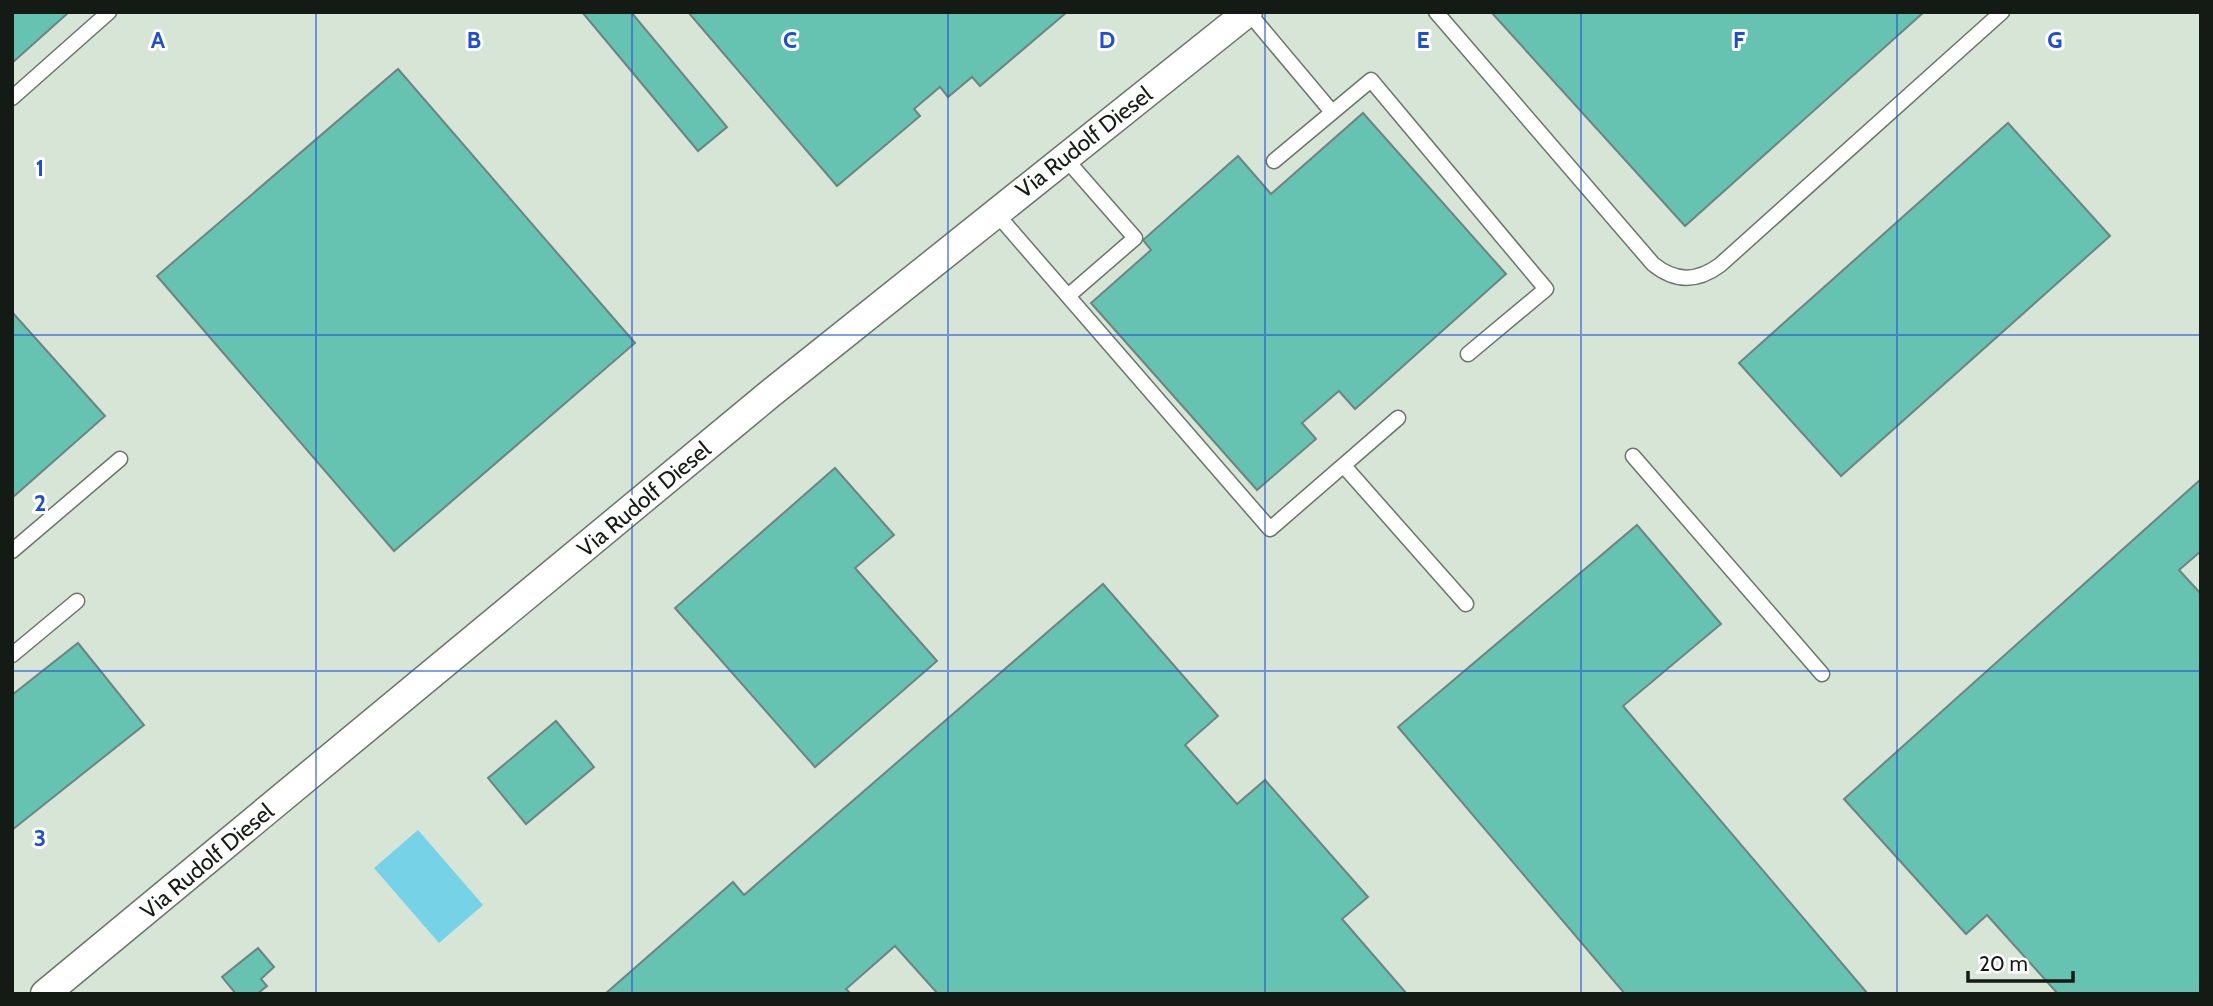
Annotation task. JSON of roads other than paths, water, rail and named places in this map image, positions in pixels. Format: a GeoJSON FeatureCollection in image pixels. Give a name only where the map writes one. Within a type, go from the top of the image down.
{"type":"FeatureCollection","features":[{"type":"Feature","properties":{"kind":"street","name":"Via Rudolf Diesel"},"geometry":{"type":"LineString","coordinates":[[46,994],[995,212],[1248,12]]}},
{"type":"Feature","properties":{"kind":"lane"},"geometry":{"type":"LineString","coordinates":[[12,99],[108,12]]}},
{"type":"Feature","properties":{"kind":"lane"},"geometry":{"type":"LineString","coordinates":[[1248,12],[1332,112]]}},
{"type":"Feature","properties":{"kind":"lane"},"geometry":{"type":"LineString","coordinates":[[1436,12],[1653,264],[1664,273],[1686,278],[1698,277],[1720,265],[2001,12]]}},
{"type":"Feature","properties":{"kind":"lane"},"geometry":{"type":"LineString","coordinates":[[1274,161],[1371,80],[1546,289],[1468,354]]}},
{"type":"Feature","properties":{"kind":"lane"},"geometry":{"type":"LineString","coordinates":[[1065,158],[1135,238],[1068,296]]}},
{"type":"Feature","properties":{"kind":"lane"},"geometry":{"type":"LineString","coordinates":[[995,212],[1270,529],[1398,418]]}},
{"type":"Feature","properties":{"kind":"lane"},"geometry":{"type":"LineString","coordinates":[[1633,456],[1822,674]]}},
{"type":"Feature","properties":{"kind":"lane"},"geometry":{"type":"LineString","coordinates":[[12,551],[120,459]]}},
{"type":"Feature","properties":{"kind":"lane"},"geometry":{"type":"LineString","coordinates":[[1344,466],[1466,604]]}},
{"type":"Feature","properties":{"kind":"lane"},"geometry":{"type":"LineString","coordinates":[[12,655],[77,601]]}},
{"type":"Feature","properties":{"kind":"water"},"geometry":{"type":"Polygon","coordinates":[[[418,830],[483,905],[439,943],[374,868],[418,830]]]}}]}
